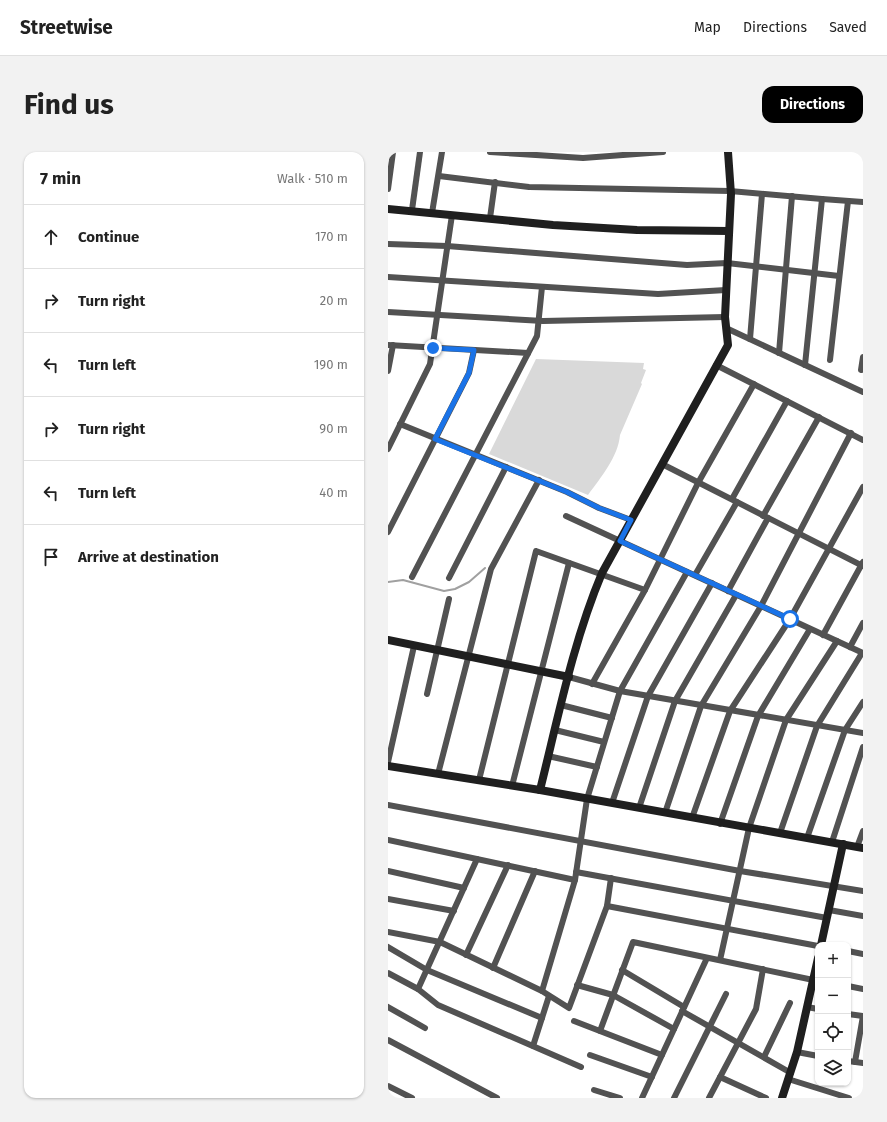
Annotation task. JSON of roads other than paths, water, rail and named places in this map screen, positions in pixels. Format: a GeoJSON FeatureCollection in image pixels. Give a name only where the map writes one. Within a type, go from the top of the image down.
{"type":"FeatureCollection","features":[{"type":"Feature","properties":{"kind":"street"},"geometry":{"type":"LineString","coordinates":[[388,189],[393,152]]}},
{"type":"Feature","properties":{"kind":"street"},"geometry":{"type":"LineString","coordinates":[[412,210],[420,152]]}},
{"type":"Feature","properties":{"kind":"street"},"geometry":{"type":"LineString","coordinates":[[432,213],[442,152]]}},
{"type":"Feature","properties":{"kind":"street"},"geometry":{"type":"LineString","coordinates":[[490,152],[540,154],[663,152]]}},
{"type":"Feature","properties":{"kind":"street"},"geometry":{"type":"LineString","coordinates":[[540,790],[569,677],[592,598],[602,574],[728,345],[726,328],[726,290],[730,191],[728,152]]}},
{"type":"Feature","properties":{"kind":"street"},"geometry":{"type":"LineString","coordinates":[[439,176],[529,187],[730,191],[863,202]]}},
{"type":"Feature","properties":{"kind":"street"},"geometry":{"type":"LineString","coordinates":[[490,218],[495,182]]}},
{"type":"Feature","properties":{"kind":"street"},"geometry":{"type":"LineString","coordinates":[[750,339],[762,194]]}},
{"type":"Feature","properties":{"kind":"street"},"geometry":{"type":"LineString","coordinates":[[779,353],[792,196]]}},
{"type":"Feature","properties":{"kind":"street"},"geometry":{"type":"LineString","coordinates":[[805,365],[822,199]]}},
{"type":"Feature","properties":{"kind":"street"},"geometry":{"type":"LineString","coordinates":[[830,360],[848,200]]}},
{"type":"Feature","properties":{"kind":"street"},"geometry":{"type":"LineString","coordinates":[[388,209],[637,230],[729,231]]}},
{"type":"Feature","properties":{"kind":"street"},"geometry":{"type":"LineString","coordinates":[[388,449],[430,364],[452,214]]}},
{"type":"Feature","properties":{"kind":"street"},"geometry":{"type":"LineString","coordinates":[[388,244],[447,246],[687,265],[727,263],[840,276]]}},
{"type":"Feature","properties":{"kind":"street"},"geometry":{"type":"LineString","coordinates":[[388,277],[658,294],[726,290]]}},
{"type":"Feature","properties":{"kind":"street"},"geometry":{"type":"LineString","coordinates":[[412,577],[537,336],[542,287]]}},
{"type":"Feature","properties":{"kind":"street"},"geometry":{"type":"LineString","coordinates":[[388,312],[538,320],[726,317]]}},
{"type":"Feature","properties":{"kind":"street"},"geometry":{"type":"LineString","coordinates":[[726,328],[863,392]]}},
{"type":"Feature","properties":{"kind":"street"},"geometry":{"type":"LineString","coordinates":[[388,371],[390,345],[528,353]]}},
{"type":"Feature","properties":{"kind":"street"},"geometry":{"type":"LineString","coordinates":[[388,532],[469,373],[474,350]]}},
{"type":"Feature","properties":{"kind":"street"},"geometry":{"type":"LineString","coordinates":[[861,370],[863,357]]}},
{"type":"Feature","properties":{"kind":"street"},"geometry":{"type":"LineString","coordinates":[[716,365],[863,440]]}},
{"type":"Feature","properties":{"kind":"street"},"geometry":{"type":"LineString","coordinates":[[592,684],[645,590],[698,483],[754,384]]}},
{"type":"Feature","properties":{"kind":"street"},"geometry":{"type":"LineString","coordinates":[[695,575],[787,401]]}},
{"type":"Feature","properties":{"kind":"street"},"geometry":{"type":"LineString","coordinates":[[728,591],[819,417]]}},
{"type":"Feature","properties":{"kind":"street"},"geometry":{"type":"LineString","coordinates":[[400,424],[539,480],[631,520]]}},
{"type":"Feature","properties":{"kind":"street"},"geometry":{"type":"LineString","coordinates":[[665,813],[701,706],[760,606],[851,434]]}},
{"type":"Feature","properties":{"kind":"street"},"geometry":{"type":"LineString","coordinates":[[662,464],[829,549],[862,564],[823,635]]}},
{"type":"Feature","properties":{"kind":"street"},"geometry":{"type":"LineString","coordinates":[[449,578],[506,467]]}},
{"type":"Feature","properties":{"kind":"street"},"geometry":{"type":"LineString","coordinates":[[438,774],[491,569],[539,480]]}},
{"type":"Feature","properties":{"kind":"street"},"geometry":{"type":"LineString","coordinates":[[692,818],[730,710],[790,619],[863,487]]}},
{"type":"Feature","properties":{"kind":"street"},"geometry":{"type":"LineString","coordinates":[[566,516],[863,653],[817,726],[780,833]]}},
{"type":"Feature","properties":{"kind":"street"},"geometry":{"type":"LineString","coordinates":[[479,780],[536,551],[645,590]]}},
{"type":"Feature","properties":{"kind":"street"},"geometry":{"type":"LineString","coordinates":[[512,786],[569,562]]}},
{"type":"Feature","properties":{"kind":"street"},"geometry":{"type":"LineString","coordinates":[[542,991],[575,880],[587,799],[620,692],[687,572]]}},
{"type":"Feature","properties":{"kind":"street"},"geometry":{"type":"LineString","coordinates":[[612,803],[648,696],[712,583]]}},
{"type":"Feature","properties":{"kind":"street"},"geometry":{"type":"LineString","coordinates":[[638,808],[676,701],[736,594]]}},
{"type":"Feature","properties":{"kind":"street"},"geometry":{"type":"LineString","coordinates":[[427,694],[450,598]]}},
{"type":"Feature","properties":{"kind":"street"},"geometry":{"type":"LineString","coordinates":[[850,647],[863,623]]}},
{"type":"Feature","properties":{"kind":"street"},"geometry":{"type":"LineString","coordinates":[[720,824],[758,716],[810,629]]}},
{"type":"Feature","properties":{"kind":"street"},"geometry":{"type":"LineString","coordinates":[[388,640],[569,677],[620,692],[863,733]]}},
{"type":"Feature","properties":{"kind":"street"},"geometry":{"type":"LineString","coordinates":[[720,960],[749,828],[786,720],[837,641]]}},
{"type":"Feature","properties":{"kind":"street"},"geometry":{"type":"LineString","coordinates":[[388,762],[414,646]]}},
{"type":"Feature","properties":{"kind":"street"},"geometry":{"type":"LineString","coordinates":[[807,838],[845,730],[863,702]]}},
{"type":"Feature","properties":{"kind":"street"},"geometry":{"type":"LineString","coordinates":[[562,705],[612,718]]}},
{"type":"Feature","properties":{"kind":"street"},"geometry":{"type":"LineString","coordinates":[[555,730],[604,742]]}},
{"type":"Feature","properties":{"kind":"street"},"geometry":{"type":"LineString","coordinates":[[832,842],[863,747]]}},
{"type":"Feature","properties":{"kind":"street"},"geometry":{"type":"LineString","coordinates":[[548,756],[597,768]]}},
{"type":"Feature","properties":{"kind":"street"},"geometry":{"type":"LineString","coordinates":[[388,766],[540,790],[720,824],[780,833],[860,848],[863,831]]}},
{"type":"Feature","properties":{"kind":"street"},"geometry":{"type":"LineString","coordinates":[[388,805],[740,871],[863,892]]}},
{"type":"Feature","properties":{"kind":"street"},"geometry":{"type":"LineString","coordinates":[[388,840],[575,880]]}},
{"type":"Feature","properties":{"kind":"street"},"geometry":{"type":"LineString","coordinates":[[822,942],[835,887],[843,844]]}},
{"type":"Feature","properties":{"kind":"street"},"geometry":{"type":"LineString","coordinates":[[418,990],[477,859]]}},
{"type":"Feature","properties":{"kind":"street"},"geometry":{"type":"LineString","coordinates":[[466,955],[508,865]]}},
{"type":"Feature","properties":{"kind":"street"},"geometry":{"type":"LineString","coordinates":[[388,871],[464,888]]}},
{"type":"Feature","properties":{"kind":"street"},"geometry":{"type":"LineString","coordinates":[[493,968],[535,871]]}},
{"type":"Feature","properties":{"kind":"street"},"geometry":{"type":"LineString","coordinates":[[576,872],[733,900],[828,914],[863,916]]}},
{"type":"Feature","properties":{"kind":"street"},"geometry":{"type":"LineString","coordinates":[[388,932],[440,942],[542,991],[569,1008],[607,906],[611,878]]}},
{"type":"Feature","properties":{"kind":"street"},"geometry":{"type":"LineString","coordinates":[[388,899],[454,911]]}},
{"type":"Feature","properties":{"kind":"street"},"geometry":{"type":"LineString","coordinates":[[607,906],[815,945]]}},
{"type":"Feature","properties":{"kind":"street"},"geometry":{"type":"LineString","coordinates":[[600,1031],[633,942],[815,981]]}},
{"type":"Feature","properties":{"kind":"street"},"geometry":{"type":"LineString","coordinates":[[388,947],[427,970],[542,1018]]}},
{"type":"Feature","properties":{"kind":"street"},"geometry":{"type":"LineString","coordinates":[[851,952],[863,954]]}},
{"type":"Feature","properties":{"kind":"street"},"geometry":{"type":"LineString","coordinates":[[642,1098],[707,958]]}},
{"type":"Feature","properties":{"kind":"street"},"geometry":{"type":"LineString","coordinates":[[622,970],[710,1027],[764,1057],[790,1076],[849,1098]]}},
{"type":"Feature","properties":{"kind":"street"},"geometry":{"type":"LineString","coordinates":[[709,1098],[756,1009],[763,970]]}},
{"type":"Feature","properties":{"kind":"street"},"geometry":{"type":"LineString","coordinates":[[388,973],[418,990],[438,1005],[581,1067]]}},
{"type":"Feature","properties":{"kind":"street"},"geometry":{"type":"LineString","coordinates":[[782,1098],[797,1052],[807,1007],[815,984]]}},
{"type":"Feature","properties":{"kind":"street"},"geometry":{"type":"LineString","coordinates":[[577,985],[613,995],[674,1029]]}},
{"type":"Feature","properties":{"kind":"street"},"geometry":{"type":"LineString","coordinates":[[851,987],[863,989]]}},
{"type":"Feature","properties":{"kind":"street"},"geometry":{"type":"LineString","coordinates":[[674,1098],[726,994]]}},
{"type":"Feature","properties":{"kind":"street"},"geometry":{"type":"LineString","coordinates":[[534,1046],[549,996]]}},
{"type":"Feature","properties":{"kind":"street"},"geometry":{"type":"LineString","coordinates":[[764,1057],[790,1003]]}},
{"type":"Feature","properties":{"kind":"street"},"geometry":{"type":"LineString","coordinates":[[388,1007],[425,1028]]}},
{"type":"Feature","properties":{"kind":"street"},"geometry":{"type":"LineString","coordinates":[[807,1007],[815,1008]]}},
{"type":"Feature","properties":{"kind":"street"},"geometry":{"type":"LineString","coordinates":[[851,1014],[863,1016],[855,1062]]}},
{"type":"Feature","properties":{"kind":"street"},"geometry":{"type":"LineString","coordinates":[[574,1021],[662,1055]]}},
{"type":"Feature","properties":{"kind":"street"},"geometry":{"type":"LineString","coordinates":[[388,1040],[497,1098]]}},
{"type":"Feature","properties":{"kind":"street"},"geometry":{"type":"LineString","coordinates":[[797,1052],[815,1055]]}},
{"type":"Feature","properties":{"kind":"street"},"geometry":{"type":"LineString","coordinates":[[590,1055],[652,1077]]}},
{"type":"Feature","properties":{"kind":"street"},"geometry":{"type":"LineString","coordinates":[[851,1061],[863,1063]]}},
{"type":"Feature","properties":{"kind":"street"},"geometry":{"type":"LineString","coordinates":[[720,1076],[766,1098]]}},
{"type":"Feature","properties":{"kind":"street"},"geometry":{"type":"LineString","coordinates":[[388,1086],[412,1098]]}},
{"type":"Feature","properties":{"kind":"street"},"geometry":{"type":"LineString","coordinates":[[594,1090],[620,1098]]}},
{"type":"Feature","properties":{"kind":"waterway"},"geometry":{"type":"LineString","coordinates":[[388,582],[403,580],[444,591],[455,589],[469,582],[485,568]]}}]}
